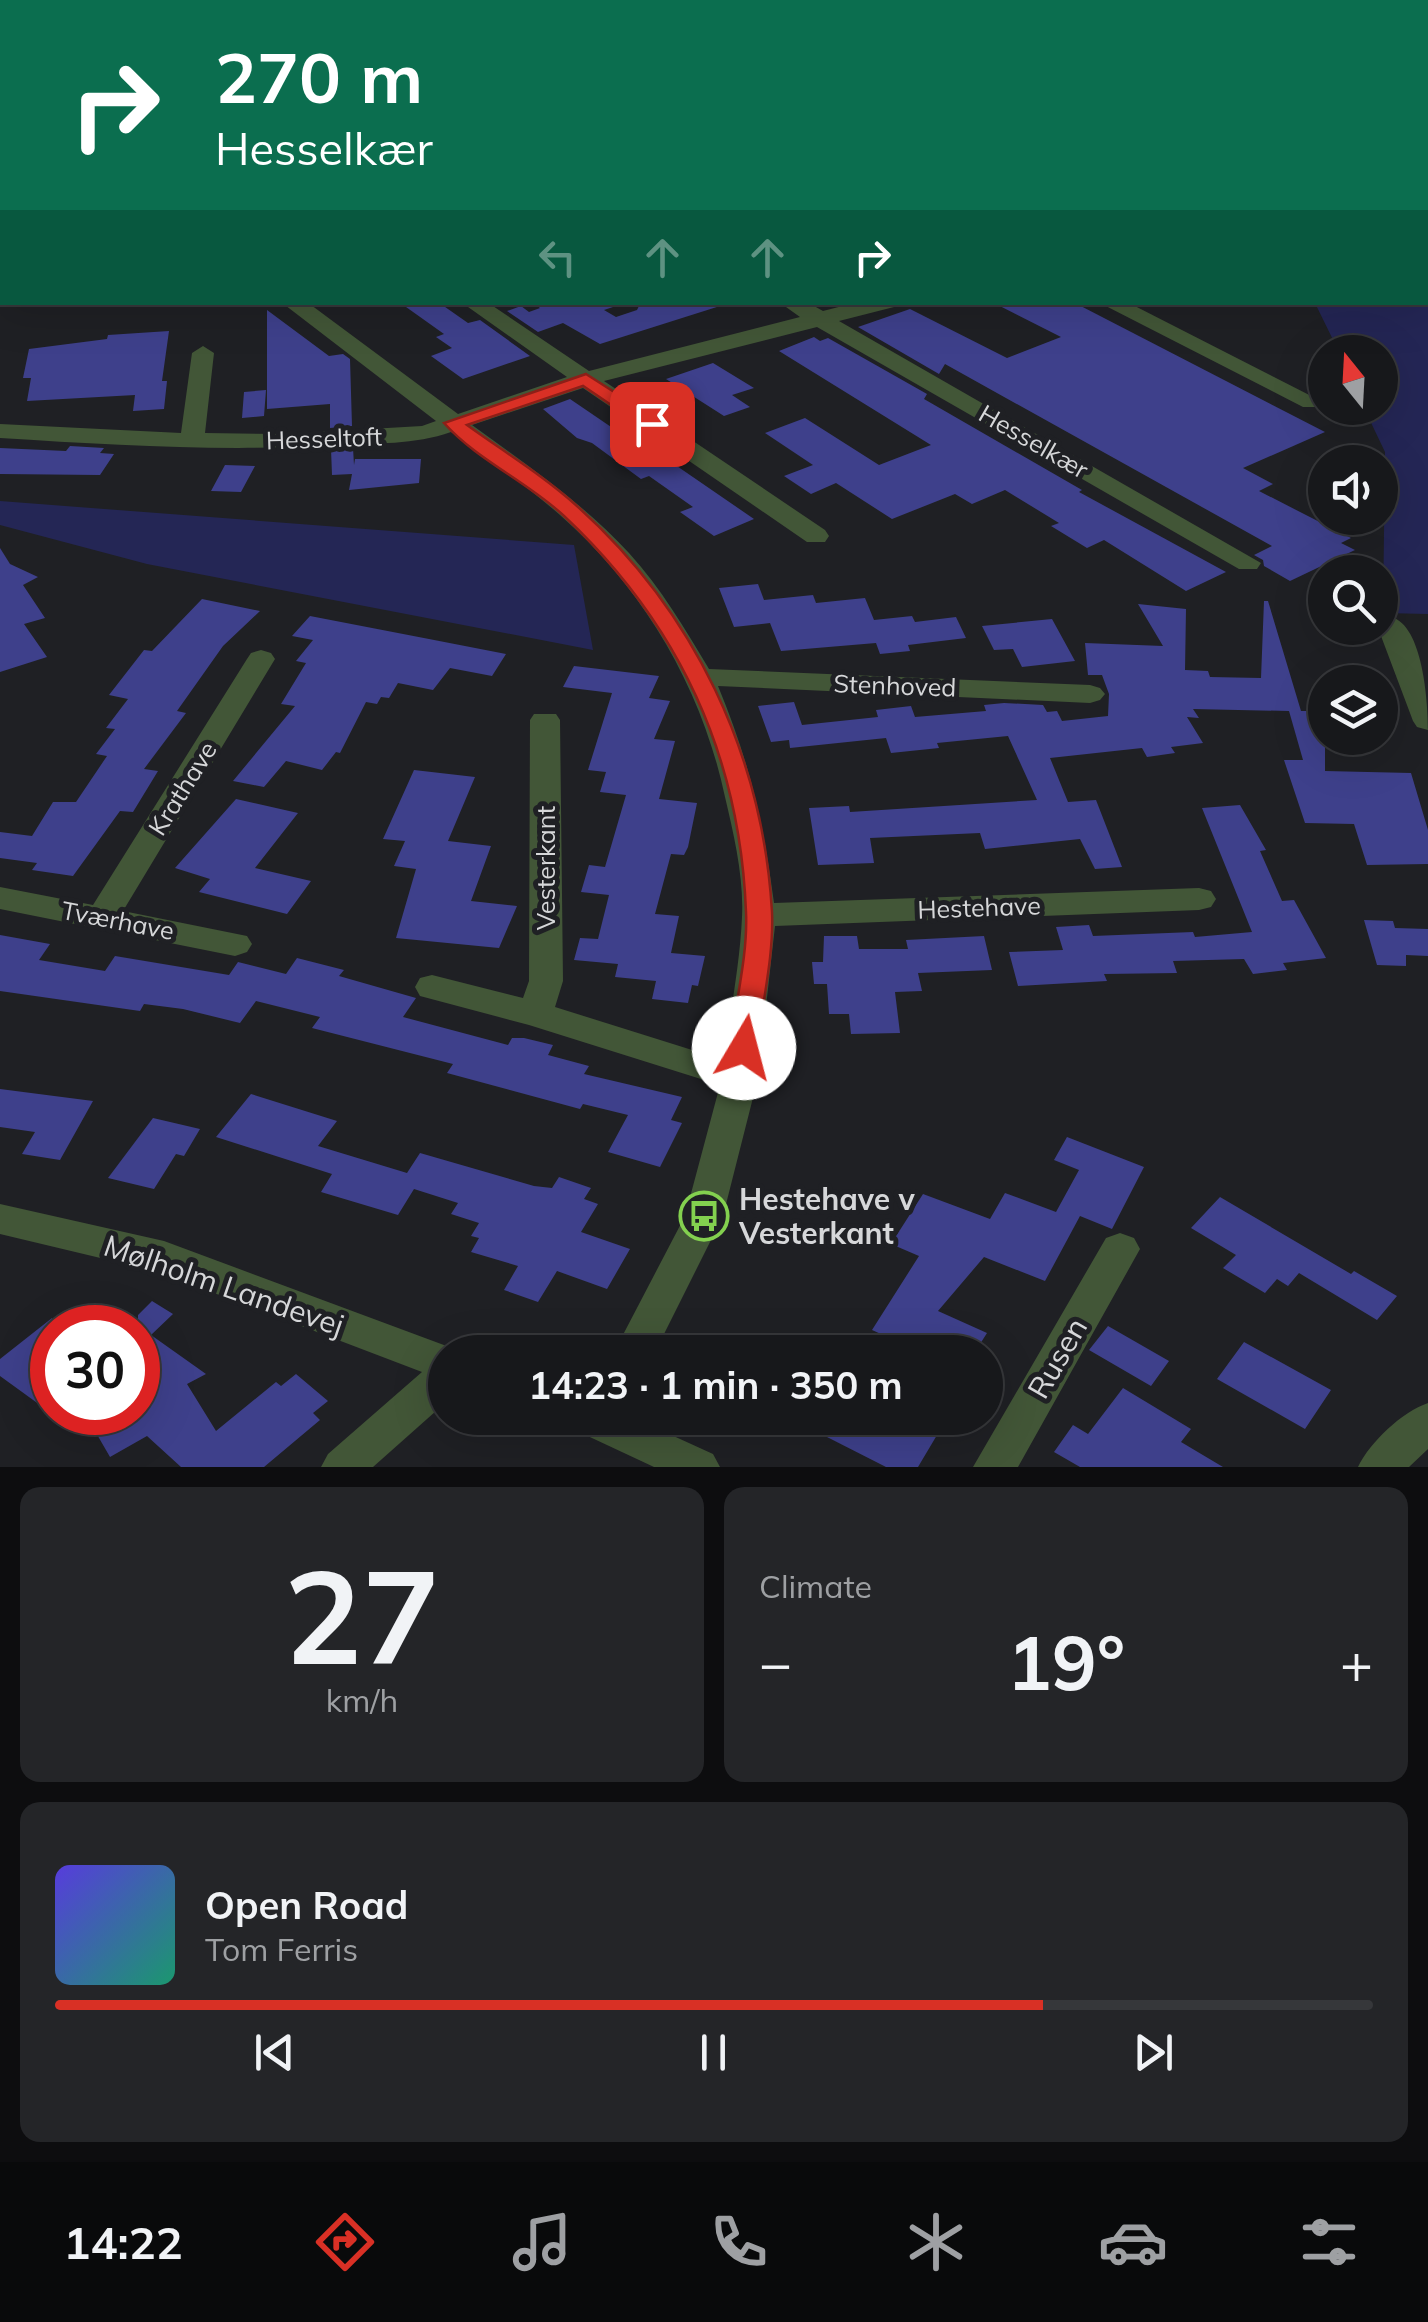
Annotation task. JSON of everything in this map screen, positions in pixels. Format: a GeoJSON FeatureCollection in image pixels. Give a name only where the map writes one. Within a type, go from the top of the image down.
{"type":"FeatureCollection","features":[{"type":"Feature","properties":{"kind":"street"},"geometry":{"type":"LineString","coordinates":[[296,305],[568,508],[620,560],[662,612],[700,677],[732,757],[748,832],[759,915],[740,1078],[704,1216],[643,1335]]}},
{"type":"Feature","properties":{"kind":"street"},"geometry":{"type":"LineString","coordinates":[[476,305],[816,536]]}},
{"type":"Feature","properties":{"kind":"street","name":"Hesselkær"},"geometry":{"type":"LineString","coordinates":[[795,305],[1248,563]]}},
{"type":"Feature","properties":{"kind":"street"},"geometry":{"type":"LineString","coordinates":[[454,423],[586,380],[874,305]]}},
{"type":"Feature","properties":{"kind":"street"},"geometry":{"type":"LineString","coordinates":[[1116,305],[1308,401]]}},
{"type":"Feature","properties":{"kind":"street"},"geometry":{"type":"LineString","coordinates":[[192,440],[203,352]]}},
{"type":"Feature","properties":{"kind":"street","name":"Hesseltoft"},"geometry":{"type":"LineString","coordinates":[[0,431],[192,440],[391,436],[454,423]]}},
{"type":"Feature","properties":{"kind":"street"},"geometry":{"type":"LineString","coordinates":[[1398,643],[1428,721]]}},
{"type":"Feature","properties":{"kind":"street","name":"Krathave"},"geometry":{"type":"LineString","coordinates":[[102,916],[261,660]]}},
{"type":"Feature","properties":{"kind":"street","name":"Stenhoved"},"geometry":{"type":"LineString","coordinates":[[700,677],[1090,694]]}},
{"type":"Feature","properties":{"kind":"street","name":"Vesterkant"},"geometry":{"type":"LineString","coordinates":[[535,1014],[546,981],[545,720]]}},
{"type":"Feature","properties":{"kind":"street","name":"Tværhave"},"geometry":{"type":"LineString","coordinates":[[0,898],[235,944]]}},
{"type":"Feature","properties":{"kind":"street","name":"Hestehave"},"geometry":{"type":"LineString","coordinates":[[759,915],[1199,899]]}},
{"type":"Feature","properties":{"kind":"street"},"geometry":{"type":"LineString","coordinates":[[432,987],[535,1014],[740,1078]]}},
{"type":"Feature","properties":{"kind":"street","name":"Mølholm Landevej"},"geometry":{"type":"LineString","coordinates":[[0,1219],[164,1257],[428,1357]]}},
{"type":"Feature","properties":{"kind":"street","name":"Rusen"},"geometry":{"type":"LineString","coordinates":[[995,1467],[1120,1249]]}},
{"type":"Feature","properties":{"kind":"street"},"geometry":{"type":"LineString","coordinates":[[344,1467],[428,1391]]}},
{"type":"Feature","properties":{"kind":"street"},"geometry":{"type":"LineString","coordinates":[[1380,1467],[1428,1421]]}},
{"type":"Feature","properties":{"kind":"street"},"geometry":{"type":"LineString","coordinates":[[633,1435],[698,1467]]}},
{"type":"Feature","properties":{"kind":"shaded area"},"geometry":{"type":"Polygon","coordinates":[[[1316,305],[1428,305],[1428,614],[1398,613],[1398,555],[1384,555],[1384,535],[1398,535],[1398,445],[1382,445],[1372,425],[1398,425],[1398,335],[1331,335],[1316,305]]]}},
{"type":"Feature","properties":{"kind":"shaded area"},"geometry":{"type":"Polygon","coordinates":[[[0,501],[574,545],[593,650],[147,564],[0,525],[0,501]]]}},
{"type":"Feature","properties":{"kind":"building"},"geometry":{"type":"Polygon","coordinates":[[[403,305],[442,305],[468,323],[480,320],[530,356],[463,379],[431,356],[452,348],[436,337],[444,334],[403,305]]]}},
{"type":"Feature","properties":{"kind":"building"},"geometry":{"type":"Polygon","coordinates":[[[536,305],[613,305],[604,310],[616,317],[637,310],[640,305],[720,305],[600,344],[563,323],[538,332],[507,311],[521,306],[529,312],[540,308],[536,305]]]}},
{"type":"Feature","properties":{"kind":"building"},"geometry":{"type":"Polygon","coordinates":[[[998,305],[1079,305],[1325,432],[1243,468],[1273,484],[1259,491],[1308,516],[1308,535],[1345,535],[1351,538],[1341,543],[1355,550],[1345,555],[1308,555],[1308,572],[1290,581],[1264,566],[1263,560],[1254,555],[1272,546],[945,364],[939,374],[858,327],[910,309],[1007,358],[1061,337],[998,305]]]}},
{"type":"Feature","properties":{"kind":"building"},"geometry":{"type":"Polygon","coordinates":[[[267,310],[329,356],[343,354],[350,359],[352,426],[330,428],[330,404],[267,409],[267,310]]]}},
{"type":"Feature","properties":{"kind":"building"},"geometry":{"type":"Polygon","coordinates":[[[169,331],[162,381],[167,381],[164,409],[133,411],[135,395],[27,401],[31,378],[23,378],[29,349],[107,339],[108,335],[169,331]]]}},
{"type":"Feature","properties":{"kind":"building"},"geometry":{"type":"Polygon","coordinates":[[[814,337],[820,341],[828,338],[927,394],[924,399],[1082,490],[1079,492],[1226,572],[1186,591],[1104,540],[1087,548],[1051,526],[1059,523],[1005,490],[972,504],[955,494],[892,519],[836,483],[811,494],[784,476],[813,465],[765,433],[805,418],[879,465],[931,445],[779,351],[814,337]]]}},
{"type":"Feature","properties":{"kind":"building"},"geometry":{"type":"Polygon","coordinates":[[[713,363],[754,388],[732,395],[750,407],[724,416],[666,379],[713,363]]]}},
{"type":"Feature","properties":{"kind":"building"},"geometry":{"type":"Polygon","coordinates":[[[266,390],[264,416],[242,418],[244,392],[266,390]]]}},
{"type":"Feature","properties":{"kind":"building"},"geometry":{"type":"Polygon","coordinates":[[[570,399],[617,431],[623,429],[754,519],[714,536],[680,512],[693,507],[649,476],[641,479],[592,443],[577,438],[543,409],[570,399]]]}},
{"type":"Feature","properties":{"kind":"building"},"geometry":{"type":"Polygon","coordinates":[[[70,446],[104,448],[100,453],[114,454],[100,475],[0,474],[0,448],[66,451],[70,446]]]}},
{"type":"Feature","properties":{"kind":"building"},"geometry":{"type":"Polygon","coordinates":[[[353,448],[354,465],[355,459],[421,459],[419,483],[349,490],[352,474],[332,475],[331,449],[353,448]]]}},
{"type":"Feature","properties":{"kind":"building"},"geometry":{"type":"Polygon","coordinates":[[[225,465],[255,466],[241,492],[211,491],[225,465]]]}},
{"type":"Feature","properties":{"kind":"building"},"geometry":{"type":"Polygon","coordinates":[[[0,548],[10,564],[38,577],[23,585],[45,618],[24,624],[47,657],[0,672],[0,548]]]}},
{"type":"Feature","properties":{"kind":"building"},"geometry":{"type":"Polygon","coordinates":[[[758,584],[764,600],[813,595],[816,603],[865,598],[874,620],[912,616],[915,622],[956,617],[966,638],[908,645],[910,651],[880,654],[876,643],[781,651],[770,623],[734,627],[719,588],[758,584]]]}},
{"type":"Feature","properties":{"kind":"building"},"geometry":{"type":"Polygon","coordinates":[[[202,599],[260,611],[223,646],[177,711],[186,713],[144,769],[158,771],[133,812],[120,811],[73,876],[32,870],[37,863],[0,858],[0,832],[32,836],[53,802],[76,802],[107,756],[96,754],[115,729],[106,728],[128,699],[109,695],[144,650],[152,651],[202,599]]]}},
{"type":"Feature","properties":{"kind":"building"},"geometry":{"type":"Polygon","coordinates":[[[1264,601],[1268,601],[1301,711],[1308,711],[1308,755],[1325,755],[1325,771],[1411,773],[1428,830],[1428,864],[1367,865],[1354,824],[1305,823],[1284,760],[1303,760],[1289,711],[1193,709],[1199,718],[1187,717],[1203,743],[1171,747],[1175,753],[1147,757],[1142,748],[1050,758],[1068,802],[1096,800],[1122,867],[1095,869],[1080,839],[985,849],[980,833],[870,838],[874,863],[818,865],[809,808],[849,806],[850,812],[1037,800],[1008,736],[937,743],[939,748],[891,753],[886,738],[790,748],[789,740],[771,742],[758,706],[794,702],[802,725],[878,717],[876,710],[911,706],[915,717],[986,711],[984,705],[1004,703],[1043,705],[1047,712],[1057,711],[1062,721],[1108,716],[1109,694],[1102,675],[1088,675],[1085,643],[1163,646],[1138,604],[1186,609],[1185,670],[1208,671],[1210,677],[1261,678],[1264,601]]]}},
{"type":"Feature","properties":{"kind":"building"},"geometry":{"type":"Polygon","coordinates":[[[310,616],[506,654],[492,676],[450,668],[433,690],[398,683],[389,698],[381,697],[377,704],[366,702],[340,753],[336,752],[322,770],[286,761],[264,787],[233,781],[295,706],[281,704],[306,663],[296,661],[313,640],[292,636],[310,616]]]}},
{"type":"Feature","properties":{"kind":"building"},"geometry":{"type":"Polygon","coordinates":[[[1052,619],[1075,661],[1022,667],[1013,649],[994,650],[982,626],[1052,619]]]}},
{"type":"Feature","properties":{"kind":"building"},"geometry":{"type":"Polygon","coordinates":[[[574,666],[659,676],[649,698],[670,701],[654,739],[675,741],[659,799],[697,803],[688,847],[684,855],[671,854],[655,914],[679,916],[671,953],[705,956],[698,986],[692,985],[688,1003],[652,999],[656,981],[615,977],[618,964],[574,960],[580,938],[598,939],[609,895],[581,892],[589,865],[605,867],[626,795],[600,792],[606,772],[588,770],[612,693],[563,687],[574,666]]]}},
{"type":"Feature","properties":{"kind":"building"},"geometry":{"type":"Polygon","coordinates":[[[414,770],[475,777],[448,841],[491,846],[471,901],[517,906],[499,948],[396,938],[416,869],[394,866],[405,841],[383,839],[414,770]]]}},
{"type":"Feature","properties":{"kind":"building"},"geometry":{"type":"Polygon","coordinates":[[[236,799],[298,813],[255,868],[311,881],[287,914],[199,892],[210,879],[175,868],[236,799]]]}},
{"type":"Feature","properties":{"kind":"building"},"geometry":{"type":"Polygon","coordinates":[[[1240,805],[1266,850],[1260,851],[1282,901],[1294,900],[1326,958],[1283,963],[1287,970],[1253,974],[1244,959],[1173,961],[1177,973],[1104,974],[1107,981],[1018,986],[1009,952],[1063,950],[1056,927],[1089,925],[1093,936],[1193,932],[1195,937],[1252,932],[1202,808],[1240,805]]]}},
{"type":"Feature","properties":{"kind":"building"},"geometry":{"type":"Polygon","coordinates":[[[1364,920],[1393,921],[1395,928],[1428,929],[1428,956],[1406,955],[1406,966],[1377,965],[1364,920]]]}},
{"type":"Feature","properties":{"kind":"building"},"geometry":{"type":"Polygon","coordinates":[[[0,935],[50,944],[39,960],[105,971],[115,956],[229,975],[238,962],[286,974],[297,958],[344,970],[339,976],[416,998],[403,1017],[508,1045],[512,1038],[524,1038],[553,1045],[548,1055],[589,1066],[584,1074],[682,1097],[671,1120],[682,1123],[660,1167],[608,1152],[628,1115],[583,1104],[580,1109],[447,1073],[453,1064],[312,1028],[320,1017],[256,1001],[240,1023],[183,1009],[144,1004],[140,1011],[0,991],[0,935]]]}},
{"type":"Feature","properties":{"kind":"building"},"geometry":{"type":"Polygon","coordinates":[[[824,936],[857,936],[859,949],[908,949],[906,940],[984,936],[992,970],[918,973],[922,991],[895,992],[900,1033],[851,1034],[849,1014],[829,1014],[827,984],[814,984],[812,962],[823,962],[824,936]]]}},
{"type":"Feature","properties":{"kind":"building"},"geometry":{"type":"Polygon","coordinates":[[[0,1089],[93,1101],[60,1160],[22,1154],[35,1132],[0,1127],[0,1089]]]}},
{"type":"Feature","properties":{"kind":"building"},"geometry":{"type":"Polygon","coordinates":[[[251,1094],[337,1121],[318,1146],[407,1173],[420,1153],[534,1186],[552,1188],[559,1177],[591,1188],[584,1199],[598,1204],[581,1232],[630,1249],[607,1289],[557,1271],[538,1302],[504,1290],[518,1266],[471,1252],[479,1238],[471,1236],[479,1223],[451,1214],[458,1203],[414,1189],[398,1215],[321,1192],[332,1174],[216,1137],[251,1094]]]}},
{"type":"Feature","properties":{"kind":"building"},"geometry":{"type":"Polygon","coordinates":[[[153,1118],[200,1129],[184,1156],[176,1154],[154,1189],[108,1178],[153,1118]]]}},
{"type":"Feature","properties":{"kind":"building"},"geometry":{"type":"Polygon","coordinates":[[[1067,1137],[1144,1167],[1112,1229],[1080,1216],[1045,1281],[984,1257],[938,1311],[986,1335],[883,1335],[872,1330],[919,1256],[891,1244],[923,1194],[990,1219],[1005,1193],[1056,1212],[1079,1170],[1054,1160],[1067,1137]]]}},
{"type":"Feature","properties":{"kind":"building"},"geometry":{"type":"Polygon","coordinates":[[[1220,1197],[1351,1274],[1354,1271],[1397,1296],[1377,1320],[1299,1273],[1288,1286],[1277,1279],[1265,1293],[1223,1268],[1236,1255],[1191,1228],[1220,1197]]]}},
{"type":"Feature","properties":{"kind":"building"},"geometry":{"type":"Polygon","coordinates":[[[160,1306],[173,1314],[160,1326],[160,1306]]]}},
{"type":"Feature","properties":{"kind":"building"},"geometry":{"type":"Polygon","coordinates":[[[1108,1326],[1169,1361],[1151,1386],[1089,1350],[1108,1326]]]}},
{"type":"Feature","properties":{"kind":"building"},"geometry":{"type":"Polygon","coordinates":[[[30,1335],[30,1398],[0,1376],[0,1359],[30,1335]]]}},
{"type":"Feature","properties":{"kind":"building"},"geometry":{"type":"Polygon","coordinates":[[[160,1341],[206,1374],[187,1384],[216,1431],[276,1382],[281,1386],[296,1374],[328,1401],[313,1413],[320,1420],[264,1467],[181,1467],[147,1436],[110,1457],[97,1435],[160,1435],[160,1341]]]}},
{"type":"Feature","properties":{"kind":"building"},"geometry":{"type":"Polygon","coordinates":[[[1244,1342],[1331,1390],[1305,1429],[1217,1379],[1244,1342]]]}},
{"type":"Feature","properties":{"kind":"building"},"geometry":{"type":"Polygon","coordinates":[[[1123,1388],[1191,1429],[1181,1442],[1223,1467],[1080,1467],[1054,1452],[1073,1425],[1088,1434],[1123,1388]]]}},
{"type":"Feature","properties":{"kind":"building"},"geometry":{"type":"Polygon","coordinates":[[[937,1435],[918,1467],[886,1467],[827,1437],[937,1435]]]}},
{"type":"Feature","properties":{"kind":"place","name":"Hestehave v Vesterkant"},"geometry":{"type":"Point","coordinates":[704,1216]}},
{"type":"Feature","properties":{"kind":"route"},"geometry":{"type":"LineString","coordinates":[[652,424],[586,380],[454,423],[568,508],[620,560],[662,612],[700,677],[732,757],[748,832],[759,915],[744,1048]]}}]}
